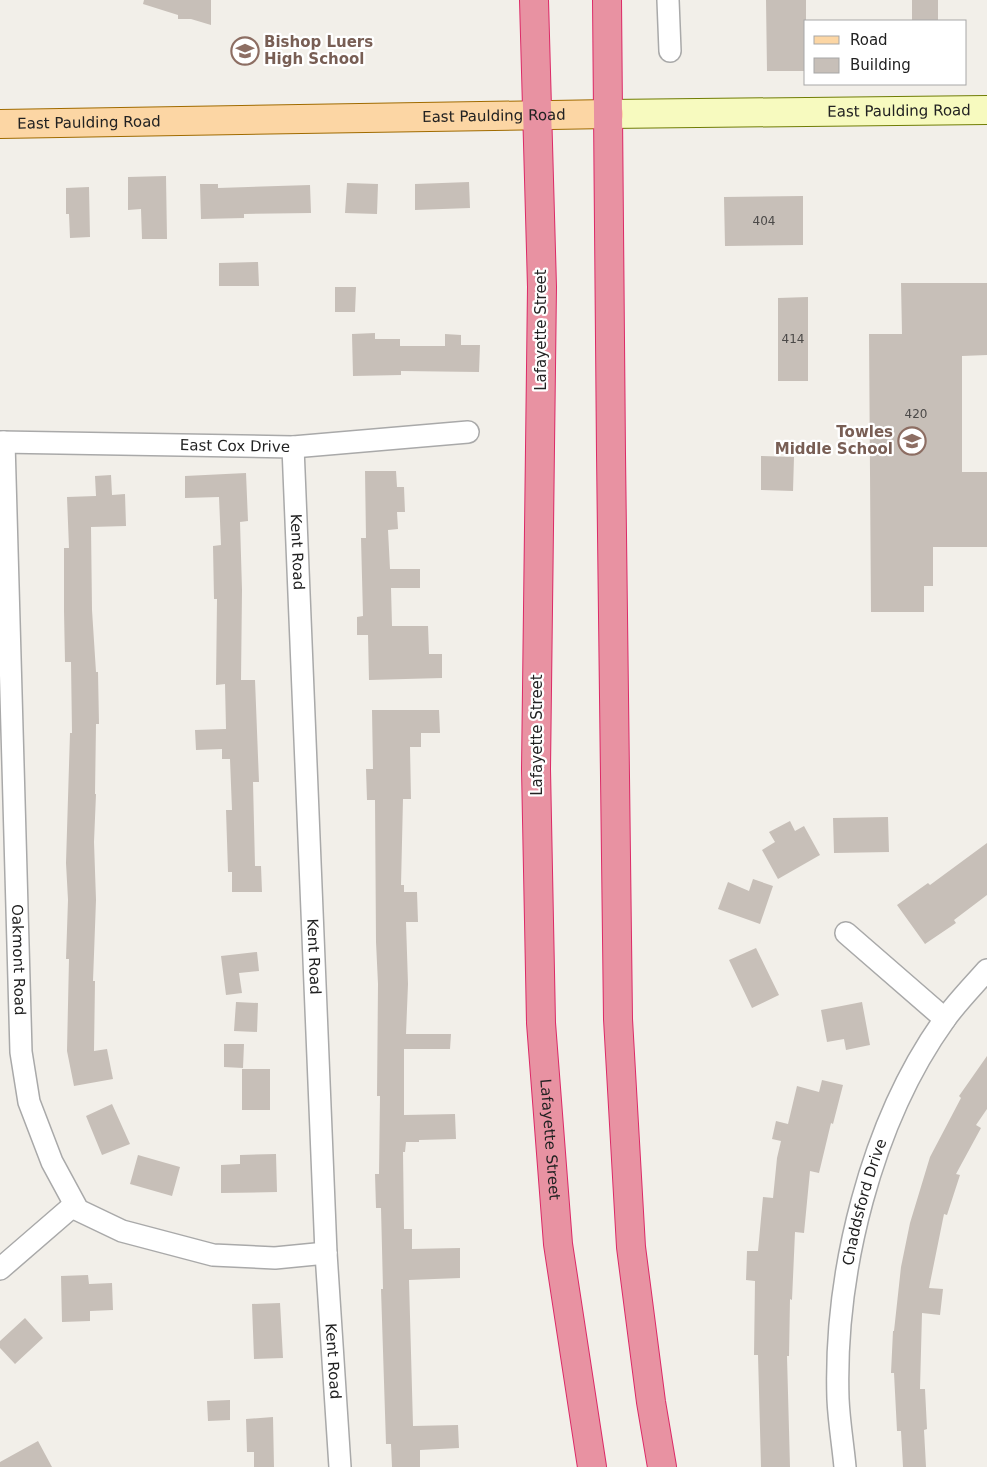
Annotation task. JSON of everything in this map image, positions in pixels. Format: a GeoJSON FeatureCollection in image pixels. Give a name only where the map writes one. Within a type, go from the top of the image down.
{"type":"FeatureCollection","features":[{"type":"Feature","properties":{"kind":"highway","name":"Lafayette Street"},"geometry":{"type":"LineString","coordinates":[[534,0],[542,287],[536,769],[541,1023],[558,1244],[592,1467]]}},
{"type":"Feature","properties":{"kind":"highway"},"geometry":{"type":"LineString","coordinates":[[607,0],[618,1019],[631,1247],[651,1402],[662,1467]]}},
{"type":"Feature","properties":{"kind":"main road","name":"East Paulding Road"},"geometry":{"type":"LineString","coordinates":[[0,124],[987,110]]}},
{"type":"Feature","properties":{"kind":"street"},"geometry":{"type":"LineString","coordinates":[[668,0],[670,51]]}},
{"type":"Feature","properties":{"kind":"street","name":"East Cox Drive"},"geometry":{"type":"LineString","coordinates":[[2,442],[293,447],[468,432]]}},
{"type":"Feature","properties":{"kind":"street","name":"Oakmont Road"},"geometry":{"type":"LineString","coordinates":[[2,442],[21,1052],[28,1102],[52,1162],[74,1205]]}},
{"type":"Feature","properties":{"kind":"street","name":"Kent Road"},"geometry":{"type":"LineString","coordinates":[[293,447],[326,1253],[340,1467]]}},
{"type":"Feature","properties":{"kind":"street"},"geometry":{"type":"LineString","coordinates":[[846,933],[945,1019]]}},
{"type":"Feature","properties":{"kind":"street","name":"Chaddsford Drive"},"geometry":{"type":"LineString","coordinates":[[845,1467],[838,1400],[839,1345],[848,1272],[869,1177],[902,1092],[945,1019],[987,970]]}},
{"type":"Feature","properties":{"kind":"street"},"geometry":{"type":"LineString","coordinates":[[0,1269],[74,1205],[78,1210],[122,1231],[213,1255],[275,1258],[326,1253]]}},
{"type":"Feature","properties":{"kind":"building"},"geometry":{"type":"Polygon","coordinates":[[[144,0],[211,0],[211,25],[191,19],[178,19],[178,15],[143,4],[144,0]]]}},
{"type":"Feature","properties":{"kind":"building"},"geometry":{"type":"Polygon","coordinates":[[[766,0],[806,0],[804,71],[767,71],[766,0]]]}},
{"type":"Feature","properties":{"kind":"building"},"geometry":{"type":"Polygon","coordinates":[[[912,0],[938,0],[938,20],[912,20],[912,0]]]}},
{"type":"Feature","properties":{"kind":"building"},"geometry":{"type":"Polygon","coordinates":[[[166,176],[167,239],[142,239],[141,209],[128,210],[128,177],[166,176]]]}},
{"type":"Feature","properties":{"kind":"building"},"geometry":{"type":"Polygon","coordinates":[[[469,182],[470,208],[415,210],[415,184],[469,182]]]}},
{"type":"Feature","properties":{"kind":"building"},"geometry":{"type":"Polygon","coordinates":[[[347,183],[378,184],[377,214],[345,213],[347,183]]]}},
{"type":"Feature","properties":{"kind":"building"},"geometry":{"type":"Polygon","coordinates":[[[200,184],[218,184],[218,188],[310,185],[311,213],[244,214],[244,218],[201,219],[200,184]]]}},
{"type":"Feature","properties":{"kind":"building"},"geometry":{"type":"Polygon","coordinates":[[[89,187],[90,237],[70,238],[69,214],[66,214],[66,188],[89,187]]]}},
{"type":"Feature","properties":{"kind":"building"},"geometry":{"type":"Polygon","coordinates":[[[803,196],[803,245],[725,246],[724,197],[803,196]]]}},
{"type":"Feature","properties":{"kind":"building"},"geometry":{"type":"Polygon","coordinates":[[[258,262],[259,286],[219,286],[219,263],[258,262]]]}},
{"type":"Feature","properties":{"kind":"building"},"geometry":{"type":"Polygon","coordinates":[[[901,283],[987,283],[987,355],[962,356],[962,472],[987,472],[987,547],[933,547],[933,586],[924,586],[924,612],[871,612],[869,334],[902,334],[901,283]]]}},
{"type":"Feature","properties":{"kind":"building"},"geometry":{"type":"Polygon","coordinates":[[[335,287],[356,287],[355,312],[335,312],[335,287]]]}},
{"type":"Feature","properties":{"kind":"building"},"geometry":{"type":"Polygon","coordinates":[[[808,297],[808,381],[778,381],[778,298],[808,297]]]}},
{"type":"Feature","properties":{"kind":"building"},"geometry":{"type":"Polygon","coordinates":[[[375,333],[375,339],[400,339],[400,346],[445,346],[445,334],[461,335],[461,345],[480,345],[479,372],[401,371],[401,375],[353,376],[352,334],[375,333]]]}},
{"type":"Feature","properties":{"kind":"building"},"geometry":{"type":"Polygon","coordinates":[[[761,456],[794,457],[793,491],[761,490],[761,456]]]}},
{"type":"Feature","properties":{"kind":"building"},"geometry":{"type":"Polygon","coordinates":[[[365,471],[396,471],[397,487],[404,487],[405,512],[397,512],[398,529],[388,530],[390,569],[420,569],[420,588],[391,588],[392,626],[428,626],[429,654],[442,654],[442,678],[369,680],[368,635],[357,635],[357,617],[363,616],[361,538],[366,538],[365,471]]]}},
{"type":"Feature","properties":{"kind":"building"},"geometry":{"type":"Polygon","coordinates":[[[246,473],[248,521],[240,522],[242,590],[241,680],[255,680],[259,782],[253,782],[255,866],[261,866],[262,892],[232,892],[232,872],[228,872],[226,810],[232,810],[230,759],[222,759],[222,749],[196,750],[195,730],[226,729],[225,684],[216,685],[217,599],[214,599],[213,546],[221,545],[219,497],[185,498],[185,476],[246,473]]]}},
{"type":"Feature","properties":{"kind":"building"},"geometry":{"type":"Polygon","coordinates":[[[111,475],[112,495],[125,494],[126,526],[91,527],[92,610],[96,672],[98,672],[99,724],[96,724],[94,842],[96,900],[93,981],[95,981],[94,1051],[107,1049],[113,1079],[74,1086],[67,1051],[69,959],[66,959],[68,900],[66,863],[70,733],[72,733],[71,662],[65,662],[64,548],[69,548],[67,497],[96,496],[95,476],[111,475]]]}},
{"type":"Feature","properties":{"kind":"building"},"geometry":{"type":"Polygon","coordinates":[[[372,710],[439,710],[440,733],[421,733],[421,747],[410,747],[411,799],[403,799],[401,885],[404,885],[404,892],[417,892],[418,922],[406,922],[408,984],[406,1034],[451,1034],[450,1049],[404,1049],[404,1115],[455,1114],[456,1139],[406,1142],[405,1152],[403,1152],[404,1229],[412,1229],[412,1249],[460,1248],[460,1278],[409,1280],[413,1426],[458,1425],[459,1448],[420,1450],[420,1467],[392,1467],[391,1444],[386,1444],[381,1289],[383,1289],[381,1208],[376,1208],[375,1174],[379,1174],[380,1096],[377,1096],[378,984],[375,800],[367,800],[366,769],[373,769],[372,710]]]}},
{"type":"Feature","properties":{"kind":"building"},"geometry":{"type":"Polygon","coordinates":[[[888,817],[889,852],[834,853],[833,818],[888,817]]]}},
{"type":"Feature","properties":{"kind":"building"},"geometry":{"type":"Polygon","coordinates":[[[790,821],[795,831],[804,826],[820,855],[778,879],[762,850],[775,842],[769,832],[790,821]]]}},
{"type":"Feature","properties":{"kind":"building"},"geometry":{"type":"Polygon","coordinates":[[[987,843],[987,895],[954,920],[956,923],[925,944],[897,905],[928,883],[930,885],[987,843]]]}},
{"type":"Feature","properties":{"kind":"building"},"geometry":{"type":"Polygon","coordinates":[[[753,879],[773,886],[760,924],[718,909],[728,882],[749,891],[753,879]]]}},
{"type":"Feature","properties":{"kind":"building"},"geometry":{"type":"Polygon","coordinates":[[[756,948],[779,995],[752,1008],[729,960],[756,948]]]}},
{"type":"Feature","properties":{"kind":"building"},"geometry":{"type":"Polygon","coordinates":[[[257,952],[259,971],[239,973],[242,993],[226,995],[221,956],[257,952]]]}},
{"type":"Feature","properties":{"kind":"building"},"geometry":{"type":"Polygon","coordinates":[[[236,1002],[258,1003],[257,1032],[234,1031],[236,1002]]]}},
{"type":"Feature","properties":{"kind":"building"},"geometry":{"type":"Polygon","coordinates":[[[862,1002],[870,1045],[846,1050],[844,1039],[827,1042],[821,1010],[862,1002]]]}},
{"type":"Feature","properties":{"kind":"building"},"geometry":{"type":"Polygon","coordinates":[[[224,1044],[244,1044],[243,1068],[224,1067],[224,1044]]]}},
{"type":"Feature","properties":{"kind":"building"},"geometry":{"type":"Polygon","coordinates":[[[987,1056],[987,1109],[976,1125],[981,1128],[956,1174],[960,1175],[947,1215],[944,1214],[929,1288],[943,1289],[940,1315],[922,1313],[920,1389],[925,1389],[927,1429],[924,1430],[926,1467],[903,1467],[901,1431],[897,1431],[894,1373],[891,1373],[893,1331],[901,1267],[910,1223],[930,1157],[961,1098],[959,1096],[987,1056]]]}},
{"type":"Feature","properties":{"kind":"building"},"geometry":{"type":"Polygon","coordinates":[[[242,1069],[270,1069],[270,1110],[242,1110],[242,1069]]]}},
{"type":"Feature","properties":{"kind":"building"},"geometry":{"type":"Polygon","coordinates":[[[822,1080],[843,1085],[833,1124],[831,1123],[819,1173],[810,1171],[804,1233],[795,1232],[792,1300],[790,1299],[789,1356],[787,1356],[790,1467],[761,1467],[758,1355],[754,1355],[755,1281],[746,1280],[747,1251],[758,1251],[763,1197],[773,1198],[777,1158],[781,1141],[772,1139],[776,1121],[788,1124],[797,1086],[819,1092],[822,1080]]]}},
{"type":"Feature","properties":{"kind":"building"},"geometry":{"type":"Polygon","coordinates":[[[112,1104],[130,1144],[102,1155],[86,1116],[112,1104]]]}},
{"type":"Feature","properties":{"kind":"building"},"geometry":{"type":"Polygon","coordinates":[[[276,1154],[277,1192],[221,1193],[221,1165],[240,1164],[240,1155],[276,1154]]]}},
{"type":"Feature","properties":{"kind":"building"},"geometry":{"type":"Polygon","coordinates":[[[138,1155],[180,1167],[172,1196],[130,1184],[138,1155]]]}},
{"type":"Feature","properties":{"kind":"building"},"geometry":{"type":"Polygon","coordinates":[[[88,1275],[89,1284],[112,1283],[113,1310],[90,1311],[90,1321],[62,1322],[61,1276],[88,1275]]]}},
{"type":"Feature","properties":{"kind":"building"},"geometry":{"type":"Polygon","coordinates":[[[280,1303],[283,1358],[254,1359],[252,1304],[280,1303]]]}},
{"type":"Feature","properties":{"kind":"building"},"geometry":{"type":"Polygon","coordinates":[[[25,1318],[43,1338],[15,1364],[0,1348],[0,1341],[25,1318]]]}},
{"type":"Feature","properties":{"kind":"building"},"geometry":{"type":"Polygon","coordinates":[[[230,1400],[230,1420],[208,1421],[207,1401],[230,1400]]]}},
{"type":"Feature","properties":{"kind":"building"},"geometry":{"type":"Polygon","coordinates":[[[273,1417],[274,1467],[254,1467],[254,1452],[247,1452],[246,1419],[273,1417]]]}},
{"type":"Feature","properties":{"kind":"building"},"geometry":{"type":"Polygon","coordinates":[[[38,1441],[52,1467],[0,1467],[0,1462],[38,1441]]]}},
{"type":"Feature","properties":{"kind":"place","name":"Bishop Luers High School"},"geometry":{"type":"Point","coordinates":[245,51]}},
{"type":"Feature","properties":{"kind":"place","name":"Towles Middle School"},"geometry":{"type":"Point","coordinates":[912,441]}}]}
